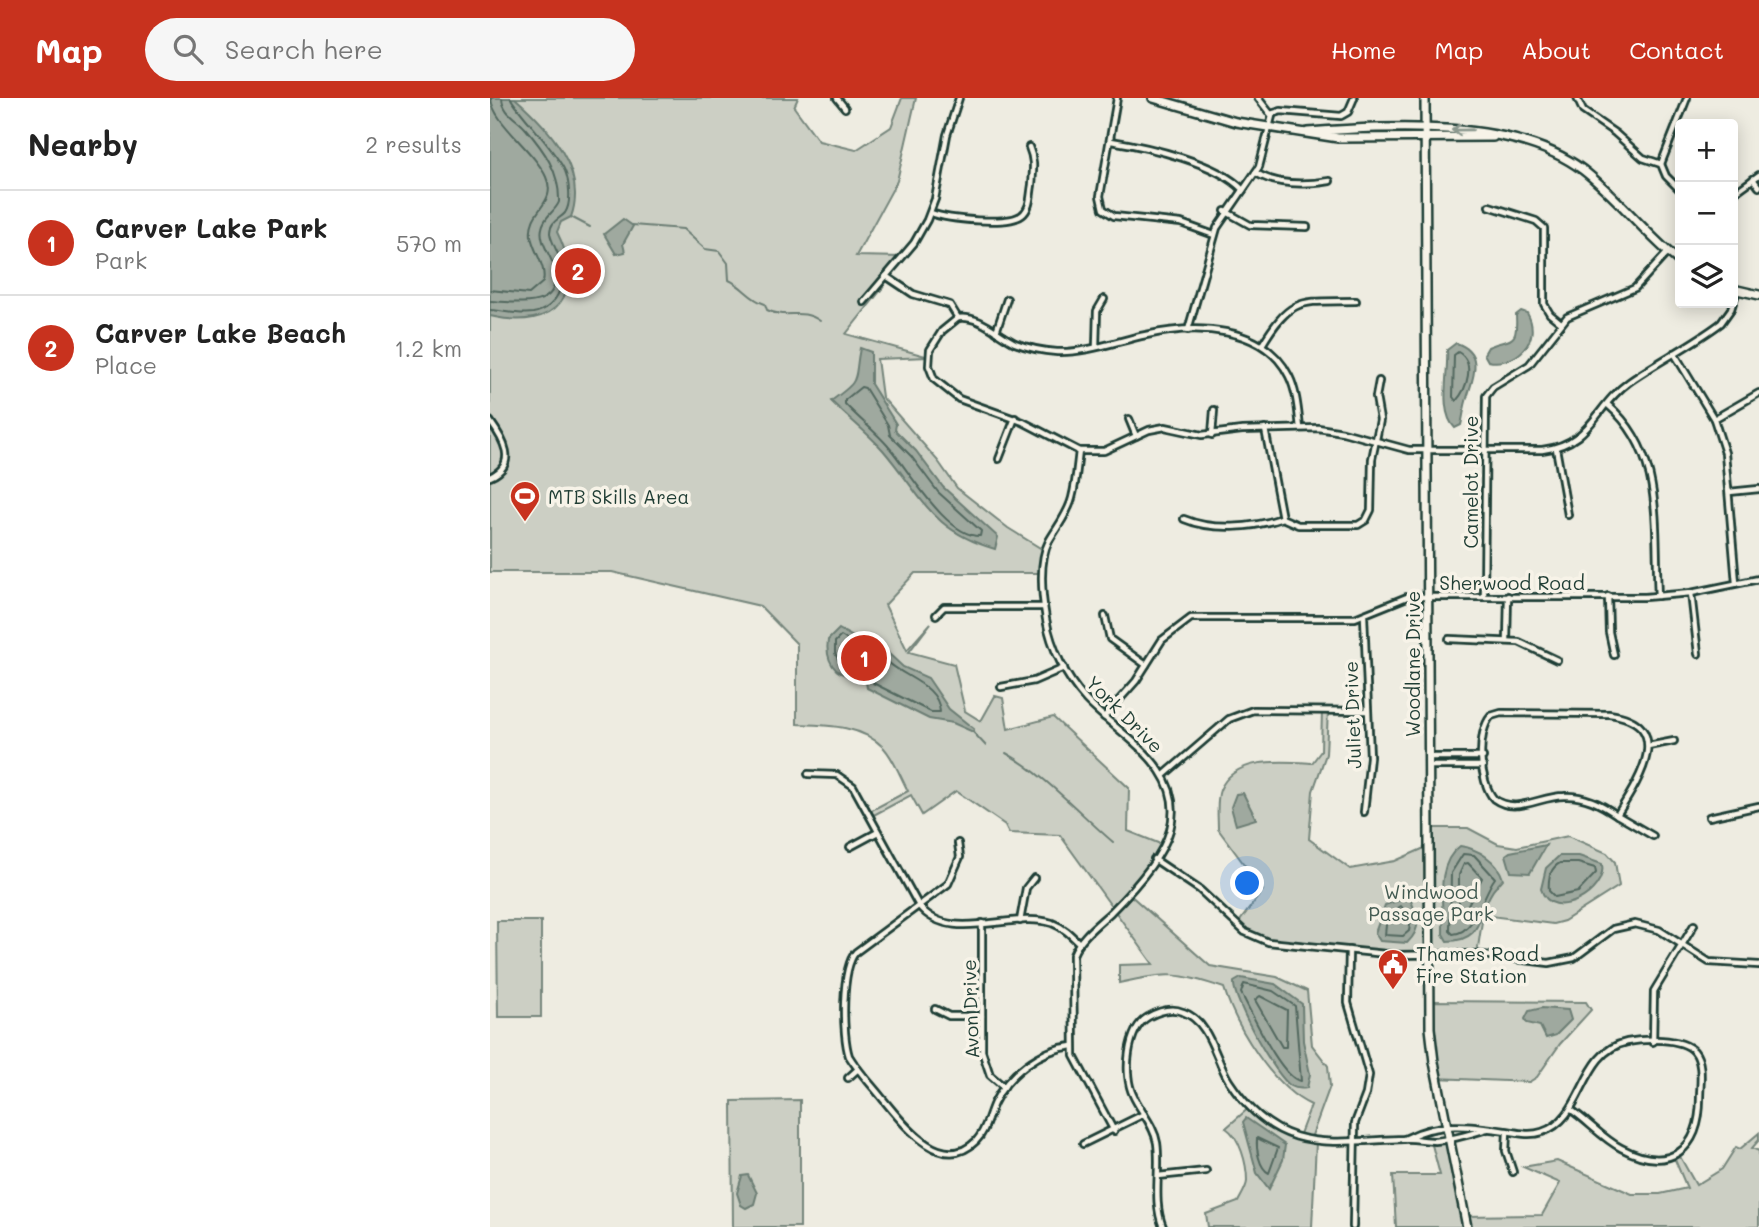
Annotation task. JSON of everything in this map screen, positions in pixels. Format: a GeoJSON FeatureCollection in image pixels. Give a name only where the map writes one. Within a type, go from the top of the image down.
{"type":"FeatureCollection","features":[{"type":"Feature","properties":{"kind":"street"},"geometry":{"type":"LineString","coordinates":[[837,98],[845,108]]}},
{"type":"Feature","properties":{"kind":"street"},"geometry":{"type":"LineString","coordinates":[[864,302],[914,243],[931,213],[959,98]]}},
{"type":"Feature","properties":{"kind":"street"},"geometry":{"type":"LineString","coordinates":[[1117,98],[1100,200],[1106,212],[1144,220],[1179,222],[1214,235]]}},
{"type":"Feature","properties":{"kind":"street"},"geometry":{"type":"LineString","coordinates":[[1153,98],[1219,118],[1338,138],[1498,136]]}},
{"type":"Feature","properties":{"kind":"street"},"geometry":{"type":"LineString","coordinates":[[1258,98],[1262,107],[1271,114]]}},
{"type":"Feature","properties":{"kind":"street"},"geometry":{"type":"LineString","coordinates":[[1271,114],[1281,111],[1341,116],[1348,112],[1354,98]]}},
{"type":"Feature","properties":{"kind":"street","name":"Woodlane Drive"},"geometry":{"type":"LineString","coordinates":[[1425,98],[1432,1046],[1468,1227]]}},
{"type":"Feature","properties":{"kind":"street"},"geometry":{"type":"LineString","coordinates":[[1577,98],[1583,111],[1618,135],[1643,158],[1661,164]]}},
{"type":"Feature","properties":{"kind":"street"},"geometry":{"type":"LineString","coordinates":[[1675,185],[1665,175],[1661,164],[1687,98]]}},
{"type":"Feature","properties":{"kind":"street"},"geometry":{"type":"LineString","coordinates":[[1188,330],[1214,235],[1226,211],[1256,173],[1265,153],[1271,114]]}},
{"type":"Feature","properties":{"kind":"street"},"geometry":{"type":"LineString","coordinates":[[1308,132],[1477,130],[1527,142],[1572,163],[1675,258]]}},
{"type":"Feature","properties":{"kind":"street"},"geometry":{"type":"LineString","coordinates":[[1111,141],[1212,167],[1228,175],[1243,190]]}},
{"type":"Feature","properties":{"kind":"street"},"geometry":{"type":"LineString","coordinates":[[931,213],[961,219],[1011,219],[1021,216],[1029,203],[1034,162],[1029,147]]}},
{"type":"Feature","properties":{"kind":"street"},"geometry":{"type":"LineString","coordinates":[[1256,173],[1276,182],[1308,184],[1330,181]]}},
{"type":"Feature","properties":{"kind":"street"},"geometry":{"type":"LineString","coordinates":[[1738,190],[1759,174]]}},
{"type":"Feature","properties":{"kind":"street"},"geometry":{"type":"LineString","coordinates":[[1753,179],[1759,187]]}},
{"type":"Feature","properties":{"kind":"street"},"geometry":{"type":"LineString","coordinates":[[1489,206],[1536,220],[1544,228],[1544,304],[1550,314],[1561,323]]}},
{"type":"Feature","properties":{"kind":"street"},"geometry":{"type":"LineString","coordinates":[[1226,211],[1250,225],[1307,227]]}},
{"type":"Feature","properties":{"kind":"street","name":"Camelot Drive"},"geometry":{"type":"LineString","coordinates":[[1484,596],[1483,450],[1486,396],[1493,387],[1528,365],[1561,323],[1573,313],[1635,288],[1668,252]]}},
{"type":"Feature","properties":{"kind":"street"},"geometry":{"type":"LineString","coordinates":[[886,276],[913,294],[950,304],[958,318]]}},
{"type":"Feature","properties":{"kind":"street"},"geometry":{"type":"LineString","coordinates":[[1738,290],[1759,295]]}},
{"type":"Feature","properties":{"kind":"street"},"geometry":{"type":"LineString","coordinates":[[996,332],[1007,299]]}},
{"type":"Feature","properties":{"kind":"street"},"geometry":{"type":"LineString","coordinates":[[1096,346],[1097,311],[1104,299]]}},
{"type":"Feature","properties":{"kind":"street"},"geometry":{"type":"LineString","coordinates":[[1262,345],[1282,314],[1295,305],[1356,301]]}},
{"type":"Feature","properties":{"kind":"street"},"geometry":{"type":"LineString","coordinates":[[1300,428],[1292,382],[1283,365],[1262,345],[1241,335],[1188,330],[1149,334],[1065,352],[1018,344],[972,318],[958,318],[942,331],[930,350],[930,373],[941,386],[959,399],[1015,418],[1079,451],[1104,451],[1136,436],[1165,428],[1212,435],[1300,428],[1343,432],[1409,450],[1556,448],[1585,432],[1629,382],[1721,323],[1731,308]]}},
{"type":"Feature","properties":{"kind":"street"},"geometry":{"type":"LineString","coordinates":[[1674,353],[1714,419],[1725,453],[1736,583]]}},
{"type":"Feature","properties":{"kind":"street"},"geometry":{"type":"LineString","coordinates":[[1184,519],[1199,525],[1244,525],[1282,518],[1297,525],[1352,526],[1366,520],[1371,510],[1372,459],[1380,419],[1376,397],[1379,381]]}},
{"type":"Feature","properties":{"kind":"street"},"geometry":{"type":"LineString","coordinates":[[1714,419],[1759,393]]}},
{"type":"Feature","properties":{"kind":"street"},"geometry":{"type":"LineString","coordinates":[[1608,405],[1640,441],[1648,465],[1658,596]]}},
{"type":"Feature","properties":{"kind":"street"},"geometry":{"type":"LineString","coordinates":[[1212,435],[1214,410]]}},
{"type":"Feature","properties":{"kind":"street"},"geometry":{"type":"LineString","coordinates":[[999,459],[1015,418]]}},
{"type":"Feature","properties":{"kind":"street"},"geometry":{"type":"LineString","coordinates":[[1129,419],[1136,436]]}},
{"type":"Feature","properties":{"kind":"street"},"geometry":{"type":"LineString","coordinates":[[490,421],[506,445],[507,452],[504,467],[490,477]]}},
{"type":"Feature","properties":{"kind":"street"},"geometry":{"type":"LineString","coordinates":[[1265,429],[1282,518]]}},
{"type":"Feature","properties":{"kind":"street"},"geometry":{"type":"LineString","coordinates":[[1556,448],[1568,515]]}},
{"type":"Feature","properties":{"kind":"street","name":"York Drive"},"geometry":{"type":"LineString","coordinates":[[1079,451],[1072,500],[1044,553],[1044,607],[1050,636],[1078,691],[1149,757],[1164,775],[1171,801],[1172,821],[1165,842],[1154,859],[1123,899],[1079,943]]}},
{"type":"Feature","properties":{"kind":"street"},"geometry":{"type":"LineString","coordinates":[[1729,492],[1759,489]]}},
{"type":"Feature","properties":{"kind":"street","name":"Sherwood Road"},"geometry":{"type":"LineString","coordinates":[[1104,717],[1146,665],[1162,640],[1191,618],[1364,616],[1399,598],[1428,596],[1658,596],[1691,593],[1759,579]]}},
{"type":"Feature","properties":{"kind":"street"},"geometry":{"type":"LineString","coordinates":[[1691,593],[1698,654]]}},
{"type":"Feature","properties":{"kind":"street"},"geometry":{"type":"LineString","coordinates":[[1507,641],[1508,596]]}},
{"type":"Feature","properties":{"kind":"street"},"geometry":{"type":"LineString","coordinates":[[1608,596],[1609,632],[1614,655]]}},
{"type":"Feature","properties":{"kind":"street"},"geometry":{"type":"LineString","coordinates":[[936,615],[944,607],[1044,607]]}},
{"type":"Feature","properties":{"kind":"street"},"geometry":{"type":"LineString","coordinates":[[1105,615],[1110,639],[1146,665]]}},
{"type":"Feature","properties":{"kind":"street","name":"Juliet Drive"},"geometry":{"type":"LineString","coordinates":[[1364,616],[1370,757],[1364,812]]}},
{"type":"Feature","properties":{"kind":"street"},"geometry":{"type":"LineString","coordinates":[[1449,639],[1521,642],[1557,660]]}},
{"type":"Feature","properties":{"kind":"street"},"geometry":{"type":"LineString","coordinates":[[1002,687],[1034,681],[1064,668]]}},
{"type":"Feature","properties":{"kind":"street"},"geometry":{"type":"LineString","coordinates":[[1164,775],[1237,714],[1254,710],[1367,711]]}},
{"type":"Feature","properties":{"kind":"street"},"geometry":{"type":"LineString","coordinates":[[1617,815],[1644,772],[1648,746],[1636,725],[1616,715],[1502,713],[1492,716],[1485,725],[1483,766],[1489,793],[1506,806],[1572,796],[1593,801],[1617,815],[1653,836]]}},
{"type":"Feature","properties":{"kind":"street"},"geometry":{"type":"LineString","coordinates":[[1648,746],[1674,741]]}},
{"type":"Feature","properties":{"kind":"street"},"geometry":{"type":"LineString","coordinates":[[1428,757],[1483,757]]}},
{"type":"Feature","properties":{"kind":"street"},"geometry":{"type":"LineString","coordinates":[[1429,766],[1483,766]]}},
{"type":"Feature","properties":{"kind":"street"},"geometry":{"type":"LineString","coordinates":[[808,774],[832,774],[847,780],[858,792],[919,906],[932,919],[943,923],[1020,921],[1056,924],[1079,943],[1072,962],[1073,1046],[1079,1071],[1114,1131]]}},
{"type":"Feature","properties":{"kind":"street"},"geometry":{"type":"LineString","coordinates":[[1709,817],[1759,806]]}},
{"type":"Feature","properties":{"kind":"street"},"geometry":{"type":"LineString","coordinates":[[850,847],[878,832]]}},
{"type":"Feature","properties":{"kind":"street"},"geometry":{"type":"LineString","coordinates":[[958,843],[960,857],[948,884],[856,952],[848,964],[846,1042],[849,1056],[911,1133],[924,1144],[943,1150],[961,1150],[976,1141],[1004,1087],[1040,1055],[1073,1046]]}},
{"type":"Feature","properties":{"kind":"street"},"geometry":{"type":"LineString","coordinates":[[1154,859],[1200,890],[1253,937],[1268,942],[1349,950],[1474,954],[1558,963],[1581,954],[1613,929],[1635,923],[1653,927],[1715,964],[1759,965]]}},
{"type":"Feature","properties":{"kind":"street"},"geometry":{"type":"LineString","coordinates":[[1020,921],[1026,888],[1034,878]]}},
{"type":"Feature","properties":{"kind":"street","name":"Avon Drive"},"geometry":{"type":"LineString","coordinates":[[982,923],[982,1016],[986,1068],[1004,1087]]}},
{"type":"Feature","properties":{"kind":"street"},"geometry":{"type":"LineString","coordinates":[[1653,1042],[1654,991],[1694,925]]}},
{"type":"Feature","properties":{"kind":"street"},"geometry":{"type":"LineString","coordinates":[[1349,950],[1348,1001],[1369,1075],[1367,1090],[1356,1119],[1353,1227]]}},
{"type":"Feature","properties":{"kind":"street"},"geometry":{"type":"LineString","coordinates":[[935,1009],[949,1016],[982,1016]]}},
{"type":"Feature","properties":{"kind":"street"},"geometry":{"type":"LineString","coordinates":[[1163,1227],[1158,1207],[1156,1138],[1130,1087],[1131,1038],[1147,1018],[1162,1011],[1178,1010],[1198,1021],[1231,1084],[1277,1128],[1305,1141],[1354,1143],[1406,1138],[1449,1139],[1487,1129]]}},
{"type":"Feature","properties":{"kind":"street"},"geometry":{"type":"LineString","coordinates":[[1406,1138],[1423,1130],[1447,1126],[1530,1134],[1546,1130],[1558,1123],[1570,1109],[1593,1066],[1605,1053],[1626,1043],[1684,1044],[1699,1060],[1700,1122],[1686,1148],[1663,1157],[1634,1153],[1614,1144],[1570,1109]]}},
{"type":"Feature","properties":{"kind":"street"},"geometry":{"type":"LineString","coordinates":[[848,1077],[858,1069]]}},
{"type":"Feature","properties":{"kind":"street"},"geometry":{"type":"LineString","coordinates":[[1083,1144],[1144,1114]]}},
{"type":"Feature","properties":{"kind":"street"},"geometry":{"type":"LineString","coordinates":[[1507,1131],[1506,1151],[1513,1172]]}},
{"type":"Feature","properties":{"kind":"street"},"geometry":{"type":"LineString","coordinates":[[1158,1176],[1206,1171]]}},
{"type":"Feature","properties":{"kind":"green space"},"geometry":{"type":"Polygon","coordinates":[[[490,98],[798,98],[794,107],[819,141],[856,150],[891,127],[902,98],[916,98],[897,181],[856,256],[902,257],[882,282],[885,285],[846,334],[929,357],[877,359],[882,397],[938,461],[957,488],[1008,528],[1045,551],[1043,573],[915,573],[885,605],[907,650],[931,623],[909,652],[954,664],[965,711],[981,721],[995,696],[1003,698],[1008,729],[1053,717],[1129,788],[1128,831],[1163,845],[1128,893],[1210,966],[1277,977],[1307,991],[1312,1045],[1328,1066],[1330,1086],[1310,1141],[1316,1142],[1312,1227],[1208,1227],[1206,1214],[1238,1202],[1247,1183],[1242,1151],[1226,1128],[1251,1106],[1273,1125],[1298,1139],[1311,1105],[1283,1085],[1258,1055],[1237,1020],[1224,988],[1172,975],[1119,983],[1119,965],[1153,964],[1060,835],[1009,833],[1005,825],[956,791],[922,815],[911,795],[870,817],[868,812],[908,791],[894,763],[884,748],[865,735],[844,728],[797,724],[797,644],[760,606],[612,572],[490,572],[490,98]]]}},
{"type":"Feature","properties":{"kind":"green space","name":"Windwood Passage Park"},"geometry":{"type":"Polygon","coordinates":[[[1322,710],[1328,710],[1326,754],[1313,791],[1309,839],[1350,869],[1395,861],[1429,846],[1429,828],[1468,828],[1498,844],[1517,847],[1568,836],[1607,853],[1615,862],[1619,886],[1564,921],[1553,924],[1483,915],[1477,954],[1396,955],[1259,939],[1237,925],[1263,890],[1218,829],[1220,790],[1236,771],[1248,766],[1274,762],[1312,763],[1321,751],[1322,710]]]}},
{"type":"Feature","properties":{"kind":"green space"},"geometry":{"type":"Polygon","coordinates":[[[497,921],[541,921],[541,1017],[498,1017],[497,921]]]}},
{"type":"Feature","properties":{"kind":"green space"},"geometry":{"type":"Polygon","coordinates":[[[1430,1001],[1586,1002],[1591,1010],[1560,1044],[1537,1077],[1529,1082],[1436,1078],[1430,1001]]]}},
{"type":"Feature","properties":{"kind":"green space"},"geometry":{"type":"Polygon","coordinates":[[[800,1100],[800,1227],[733,1227],[732,1101],[800,1100]]]}},
{"type":"Feature","properties":{"kind":"green space"},"geometry":{"type":"Polygon","coordinates":[[[1759,1133],[1759,1140],[1752,1148],[1759,1151],[1759,1227],[1396,1227],[1393,1175],[1440,1175],[1431,1141],[1449,1139],[1465,1216],[1542,1215],[1560,1183],[1523,1167],[1557,1161],[1632,1194],[1660,1194],[1687,1188],[1673,1155],[1678,1153],[1696,1185],[1722,1169],[1736,1147],[1740,1149],[1759,1133]]]}},
{"type":"Feature","properties":{"kind":"water"},"geometry":{"type":"Polygon","coordinates":[[[490,98],[515,98],[540,122],[562,151],[574,183],[575,200],[571,217],[561,222],[557,232],[566,253],[569,273],[567,289],[560,302],[549,312],[533,318],[490,316],[490,98]]]}},
{"type":"Feature","properties":{"kind":"water"},"geometry":{"type":"Polygon","coordinates":[[[623,219],[633,226],[623,244],[625,252],[616,254],[604,234],[623,219]]]}},
{"type":"Feature","properties":{"kind":"water"},"geometry":{"type":"Polygon","coordinates":[[[1521,311],[1527,313],[1531,323],[1529,342],[1517,356],[1498,362],[1488,361],[1484,354],[1488,347],[1514,337],[1516,315],[1521,311]]]}},
{"type":"Feature","properties":{"kind":"water"},"geometry":{"type":"Polygon","coordinates":[[[1456,343],[1471,353],[1475,366],[1461,425],[1455,428],[1447,412],[1445,391],[1447,350],[1456,343]]]}},
{"type":"Feature","properties":{"kind":"water"},"geometry":{"type":"Polygon","coordinates":[[[860,348],[871,352],[871,384],[896,424],[895,430],[916,451],[943,487],[998,537],[995,549],[973,541],[942,522],[883,450],[831,401],[855,379],[860,348]]]}},
{"type":"Feature","properties":{"kind":"water"},"geometry":{"type":"Polygon","coordinates":[[[839,629],[871,647],[855,676],[848,676],[832,666],[828,654],[828,640],[839,629]]]}},
{"type":"Feature","properties":{"kind":"water"},"geometry":{"type":"Polygon","coordinates":[[[887,652],[903,667],[928,678],[949,709],[974,729],[973,732],[953,723],[929,719],[867,688],[865,676],[887,652]]]}},
{"type":"Feature","properties":{"kind":"water"},"geometry":{"type":"Polygon","coordinates":[[[1243,793],[1256,819],[1236,825],[1231,807],[1236,794],[1243,793]]]}},
{"type":"Feature","properties":{"kind":"water"},"geometry":{"type":"Polygon","coordinates":[[[1546,845],[1530,873],[1511,872],[1506,855],[1546,845]]]}},
{"type":"Feature","properties":{"kind":"water"},"geometry":{"type":"Polygon","coordinates":[[[1460,846],[1486,856],[1497,867],[1503,879],[1487,901],[1474,932],[1459,940],[1447,941],[1443,934],[1443,875],[1452,854],[1460,846]]]}},
{"type":"Feature","properties":{"kind":"water"},"geometry":{"type":"Polygon","coordinates":[[[1559,856],[1579,856],[1602,864],[1602,875],[1597,885],[1578,900],[1567,904],[1556,904],[1547,899],[1541,889],[1546,868],[1559,856]]]}},
{"type":"Feature","properties":{"kind":"water"},"geometry":{"type":"Polygon","coordinates":[[[1409,897],[1417,921],[1412,937],[1407,943],[1380,941],[1375,933],[1385,905],[1409,897]]]}},
{"type":"Feature","properties":{"kind":"water"},"geometry":{"type":"Polygon","coordinates":[[[1241,978],[1275,984],[1302,1004],[1303,1041],[1310,1074],[1307,1088],[1291,1086],[1266,1054],[1235,991],[1234,982],[1241,978]]]}},
{"type":"Feature","properties":{"kind":"water"},"geometry":{"type":"Polygon","coordinates":[[[1542,1008],[1568,1010],[1571,1020],[1556,1035],[1546,1038],[1540,1026],[1527,1023],[1525,1019],[1529,1011],[1542,1008]]]}},
{"type":"Feature","properties":{"kind":"water"},"geometry":{"type":"Polygon","coordinates":[[[1246,1118],[1285,1145],[1283,1160],[1269,1189],[1257,1173],[1243,1122],[1246,1118]]]}},
{"type":"Feature","properties":{"kind":"water"},"geometry":{"type":"Polygon","coordinates":[[[748,1175],[757,1193],[754,1204],[746,1208],[741,1205],[737,1193],[742,1176],[748,1175]]]}},
{"type":"Feature","properties":{"kind":"waterway"},"geometry":{"type":"LineString","coordinates":[[571,217],[590,227]]}},
{"type":"Feature","properties":{"kind":"waterway"},"geometry":{"type":"LineString","coordinates":[[632,225],[683,229],[705,249],[719,251],[728,263],[729,280],[765,304],[767,310],[781,314],[806,315],[820,321]]}},
{"type":"Feature","properties":{"kind":"waterway"},"geometry":{"type":"LineString","coordinates":[[973,732],[986,746]]}},
{"type":"Feature","properties":{"kind":"waterway"},"geometry":{"type":"LineString","coordinates":[[1006,753],[1047,783],[1113,842]]}},
{"type":"Feature","properties":{"kind":"place","name":"Carver Lake Beach"},"geometry":{"type":"Point","coordinates":[578,271]}},
{"type":"Feature","properties":{"kind":"place","name":"MTB Skills Area"},"geometry":{"type":"Point","coordinates":[525,523]}},
{"type":"Feature","properties":{"kind":"place","name":"Carver Lake Park"},"geometry":{"type":"Point","coordinates":[864,658]}},
{"type":"Feature","properties":{"kind":"place","name":"Thames Road Fire Station"},"geometry":{"type":"Point","coordinates":[1393,991]}}]}
